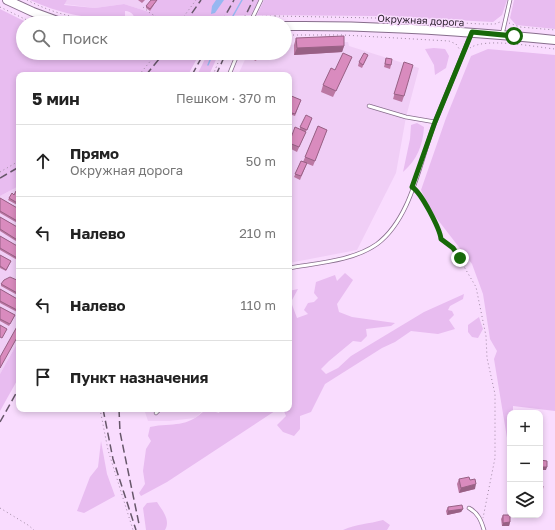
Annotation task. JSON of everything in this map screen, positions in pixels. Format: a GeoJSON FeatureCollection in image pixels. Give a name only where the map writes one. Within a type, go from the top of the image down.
{"type":"FeatureCollection","features":[{"type":"Feature","properties":{"kind":"main road"},"geometry":{"type":"LineString","coordinates":[[7,0],[44,16]]}},
{"type":"Feature","properties":{"kind":"main road","name":"Окружная дорога"},"geometry":{"type":"LineString","coordinates":[[292,26],[344,26],[472,32],[555,40]]}},
{"type":"Feature","properties":{"kind":"lane"},"geometry":{"type":"LineString","coordinates":[[253,16],[261,0]]}},
{"type":"Feature","properties":{"kind":"lane"},"geometry":{"type":"LineString","coordinates":[[502,35],[510,0]]}},
{"type":"Feature","properties":{"kind":"lane"},"geometry":{"type":"LineString","coordinates":[[292,267],[330,261],[361,253],[377,244],[392,229],[401,216],[435,122],[472,32]]}},
{"type":"Feature","properties":{"kind":"lane"},"geometry":{"type":"LineString","coordinates":[[230,72],[235,60]]}},
{"type":"Feature","properties":{"kind":"lane"},"geometry":{"type":"LineString","coordinates":[[369,106],[406,117],[435,122]]}},
{"type":"Feature","properties":{"kind":"lane"},"geometry":{"type":"LineString","coordinates":[[469,508],[475,511],[482,522],[484,530]]}},
{"type":"Feature","properties":{"kind":"path"},"geometry":{"type":"LineString","coordinates":[[27,0],[72,16]]}},
{"type":"Feature","properties":{"kind":"path"},"geometry":{"type":"LineString","coordinates":[[184,16],[196,0]]}},
{"type":"Feature","properties":{"kind":"path"},"geometry":{"type":"LineString","coordinates":[[0,7],[18,16]]}},
{"type":"Feature","properties":{"kind":"path"},"geometry":{"type":"LineString","coordinates":[[143,7],[155,16]]}},
{"type":"Feature","properties":{"kind":"path"},"geometry":{"type":"LineString","coordinates":[[292,16],[376,18],[488,24],[512,23],[520,27],[555,30]]}},
{"type":"Feature","properties":{"kind":"path"},"geometry":{"type":"LineString","coordinates":[[292,35],[343,35],[449,41],[456,44],[460,53],[466,55],[470,48],[476,45],[488,43],[555,49]]}},
{"type":"Feature","properties":{"kind":"path"},"geometry":{"type":"LineString","coordinates":[[141,72],[151,60]]}},
{"type":"Feature","properties":{"kind":"path"},"geometry":{"type":"LineString","coordinates":[[213,72],[219,60]]}},
{"type":"Feature","properties":{"kind":"path"},"geometry":{"type":"LineString","coordinates":[[0,172],[16,163]]}},
{"type":"Feature","properties":{"kind":"path"},"geometry":{"type":"LineString","coordinates":[[412,187],[421,194],[440,232],[441,239],[453,248],[468,271],[476,287],[483,317],[488,349],[487,358],[495,394],[496,458],[486,510],[482,522]]}},
{"type":"Feature","properties":{"kind":"path"},"geometry":{"type":"LineString","coordinates":[[101,412],[108,450],[133,530]]}},
{"type":"Feature","properties":{"kind":"path"},"geometry":{"type":"LineString","coordinates":[[0,508],[34,530]]}},
{"type":"Feature","properties":{"kind":"shaded area"},"geometry":{"type":"Polygon","coordinates":[[[30,0],[67,0],[64,5],[95,8],[124,4],[149,12],[157,0],[259,0],[251,15],[219,16],[134,16],[130,12],[125,11],[125,16],[82,16],[41,5],[30,0]]]}},
{"type":"Feature","properties":{"kind":"shaded area"},"geometry":{"type":"Polygon","coordinates":[[[67,0],[157,0],[149,12],[124,4],[95,8],[64,4],[67,0]]]}},
{"type":"Feature","properties":{"kind":"shaded area"},"geometry":{"type":"Polygon","coordinates":[[[264,0],[507,0],[502,15],[493,22],[375,16],[257,15],[264,0]]]}},
{"type":"Feature","properties":{"kind":"shaded area"},"geometry":{"type":"Polygon","coordinates":[[[514,0],[555,0],[555,29],[516,25],[510,18],[514,0]]]}},
{"type":"Feature","properties":{"kind":"shaded area"},"geometry":{"type":"Polygon","coordinates":[[[0,9],[16,17],[16,60],[196,60],[190,72],[16,72],[16,188],[0,196],[0,9]]]}},
{"type":"Feature","properties":{"kind":"shaded area"},"geometry":{"type":"Polygon","coordinates":[[[348,42],[349,46],[419,68],[406,117],[396,173],[357,250],[292,262],[292,72],[239,72],[245,60],[292,60],[292,45],[348,42]]]}},
{"type":"Feature","properties":{"kind":"shaded area"},"geometry":{"type":"Polygon","coordinates":[[[425,49],[445,49],[449,56],[446,68],[435,75],[434,65],[425,49]]]}},
{"type":"Feature","properties":{"kind":"shaded area"},"geometry":{"type":"Polygon","coordinates":[[[488,49],[555,55],[555,411],[513,406],[513,410],[507,410],[507,438],[494,359],[497,351],[490,339],[483,294],[472,264],[431,211],[421,190],[446,118],[471,56],[488,49]]]}},
{"type":"Feature","properties":{"kind":"shaded area"},"geometry":{"type":"Polygon","coordinates":[[[204,60],[216,60],[210,72],[198,72],[204,60]]]}},
{"type":"Feature","properties":{"kind":"shaded area"},"geometry":{"type":"Polygon","coordinates":[[[417,123],[424,127],[421,146],[416,157],[403,172],[410,139],[411,125],[417,123]]]}},
{"type":"Feature","properties":{"kind":"shaded area"},"geometry":{"type":"Polygon","coordinates":[[[16,188],[16,345],[0,374],[0,196],[16,188]]]}},
{"type":"Feature","properties":{"kind":"shaded area"},"geometry":{"type":"Polygon","coordinates":[[[345,273],[353,280],[337,304],[339,312],[352,317],[395,323],[391,326],[366,329],[367,336],[361,342],[353,341],[321,369],[326,374],[338,368],[351,356],[424,312],[464,294],[463,299],[450,306],[448,310],[452,311],[454,315],[449,320],[455,329],[438,334],[411,331],[325,384],[311,412],[300,416],[300,429],[294,436],[283,432],[277,425],[286,416],[284,412],[292,412],[292,305],[297,318],[308,314],[304,310],[308,303],[314,302],[318,298],[314,293],[316,282],[335,275],[337,281],[345,273]]]}},
{"type":"Feature","properties":{"kind":"shaded area"},"geometry":{"type":"Polygon","coordinates":[[[298,289],[292,300],[292,290],[298,289]]]}},
{"type":"Feature","properties":{"kind":"shaded area"},"geometry":{"type":"Polygon","coordinates":[[[479,317],[483,329],[478,338],[472,337],[468,332],[468,325],[479,317]]]}},
{"type":"Feature","properties":{"kind":"shaded area"},"geometry":{"type":"Polygon","coordinates":[[[16,345],[16,382],[0,411],[0,374],[16,345]]]}},
{"type":"Feature","properties":{"kind":"shaded area"},"geometry":{"type":"Polygon","coordinates":[[[145,412],[202,412],[195,418],[169,421],[148,421],[145,412]]]}},
{"type":"Feature","properties":{"kind":"shaded area"},"geometry":{"type":"Polygon","coordinates":[[[202,412],[273,412],[167,482],[141,496],[139,493],[145,484],[143,471],[146,449],[151,441],[148,436],[150,427],[180,424],[192,420],[202,412]]]}},
{"type":"Feature","properties":{"kind":"shaded area"},"geometry":{"type":"Polygon","coordinates":[[[101,441],[107,474],[115,496],[84,513],[77,511],[90,477],[98,467],[101,441]]]}},
{"type":"Feature","properties":{"kind":"shaded area"},"geometry":{"type":"Polygon","coordinates":[[[157,502],[165,515],[167,526],[165,530],[146,530],[143,508],[147,503],[157,502]]]}},
{"type":"Feature","properties":{"kind":"shaded area"},"geometry":{"type":"Polygon","coordinates":[[[383,520],[390,525],[387,530],[343,530],[353,526],[383,520]]]}},
{"type":"Feature","properties":{"kind":"water"},"geometry":{"type":"Polygon","coordinates":[[[216,0],[224,0],[215,13],[211,14],[212,6],[216,0]]]}},
{"type":"Feature","properties":{"kind":"building"},"geometry":{"type":"Polygon","coordinates":[[[151,0],[157,0],[150,9],[146,6],[151,0]]]}},
{"type":"Feature","properties":{"kind":"building"},"geometry":{"type":"Polygon","coordinates":[[[344,36],[344,46],[297,48],[296,38],[344,36]]]}},
{"type":"Feature","properties":{"kind":"building"},"geometry":{"type":"Polygon","coordinates":[[[343,53],[352,57],[336,91],[323,85],[331,68],[335,70],[343,53]]]}},
{"type":"Feature","properties":{"kind":"building"},"geometry":{"type":"Polygon","coordinates":[[[364,53],[368,55],[363,65],[359,62],[364,53]]]}},
{"type":"Feature","properties":{"kind":"building"},"geometry":{"type":"Polygon","coordinates":[[[386,58],[392,59],[391,65],[385,64],[386,58]]]}},
{"type":"Feature","properties":{"kind":"building"},"geometry":{"type":"Polygon","coordinates":[[[404,62],[413,65],[404,96],[394,94],[404,62]]]}},
{"type":"Feature","properties":{"kind":"building"},"geometry":{"type":"Polygon","coordinates":[[[292,96],[301,100],[295,114],[292,113],[292,96]]]}},
{"type":"Feature","properties":{"kind":"building"},"geometry":{"type":"Polygon","coordinates":[[[306,115],[312,118],[307,130],[300,127],[306,115]]]}},
{"type":"Feature","properties":{"kind":"building"},"geometry":{"type":"Polygon","coordinates":[[[318,126],[327,130],[315,161],[305,157],[318,126]]]}},
{"type":"Feature","properties":{"kind":"building"},"geometry":{"type":"Polygon","coordinates":[[[295,127],[306,132],[299,147],[292,144],[292,135],[295,127]]]}},
{"type":"Feature","properties":{"kind":"building"},"geometry":{"type":"Polygon","coordinates":[[[301,161],[307,163],[301,176],[295,174],[301,161]]]}},
{"type":"Feature","properties":{"kind":"building"},"geometry":{"type":"Polygon","coordinates":[[[16,191],[16,202],[9,198],[12,193],[14,195],[16,191]]]}},
{"type":"Feature","properties":{"kind":"building"},"geometry":{"type":"Polygon","coordinates":[[[0,198],[16,207],[16,220],[0,211],[0,198]]]}},
{"type":"Feature","properties":{"kind":"building"},"geometry":{"type":"Polygon","coordinates":[[[0,217],[16,226],[16,239],[0,229],[0,217]]]}},
{"type":"Feature","properties":{"kind":"building"},"geometry":{"type":"Polygon","coordinates":[[[0,236],[16,245],[16,257],[0,248],[0,236]]]}},
{"type":"Feature","properties":{"kind":"building"},"geometry":{"type":"Polygon","coordinates":[[[0,255],[11,261],[6,270],[0,266],[0,255]]]}},
{"type":"Feature","properties":{"kind":"building"},"geometry":{"type":"Polygon","coordinates":[[[10,277],[16,280],[16,292],[1,284],[4,280],[10,277]]]}},
{"type":"Feature","properties":{"kind":"building"},"geometry":{"type":"Polygon","coordinates":[[[0,289],[16,298],[16,309],[0,301],[0,289]]]}},
{"type":"Feature","properties":{"kind":"building"},"geometry":{"type":"Polygon","coordinates":[[[0,307],[15,315],[10,324],[0,319],[0,307]]]}},
{"type":"Feature","properties":{"kind":"building"},"geometry":{"type":"Polygon","coordinates":[[[0,325],[7,329],[2,338],[0,337],[0,325]]]}},
{"type":"Feature","properties":{"kind":"building"},"geometry":{"type":"Polygon","coordinates":[[[16,328],[16,339],[0,368],[0,357],[16,328]]]}},
{"type":"Feature","properties":{"kind":"building"},"geometry":{"type":"Polygon","coordinates":[[[543,460],[547,461],[547,467],[543,467],[543,460]]]}},
{"type":"Feature","properties":{"kind":"building"},"geometry":{"type":"Polygon","coordinates":[[[469,477],[470,480],[475,479],[476,484],[461,488],[459,479],[469,477]]]}},
{"type":"Feature","properties":{"kind":"building"},"geometry":{"type":"Polygon","coordinates":[[[462,505],[463,509],[448,511],[448,507],[462,505]]]}},
{"type":"Feature","properties":{"kind":"building"},"geometry":{"type":"Polygon","coordinates":[[[503,515],[507,515],[507,518],[510,518],[510,522],[503,523],[503,515]]]}},
{"type":"Feature","properties":{"kind":"waterway"},"geometry":{"type":"LineString","coordinates":[[233,16],[242,0]]}},
{"type":"Feature","properties":{"kind":"waterway"},"geometry":{"type":"LineString","coordinates":[[208,65],[210,60]]}},
{"type":"Feature","properties":{"kind":"railway"},"geometry":{"type":"LineString","coordinates":[[190,16],[201,0]]}},
{"type":"Feature","properties":{"kind":"railway"},"geometry":{"type":"LineString","coordinates":[[225,16],[234,0]]}},
{"type":"Feature","properties":{"kind":"railway"},"geometry":{"type":"LineString","coordinates":[[245,16],[253,0]]}},
{"type":"Feature","properties":{"kind":"railway"},"geometry":{"type":"LineString","coordinates":[[148,72],[158,60]]}},
{"type":"Feature","properties":{"kind":"railway"},"geometry":{"type":"LineString","coordinates":[[194,72],[200,60]]}},
{"type":"Feature","properties":{"kind":"railway"},"geometry":{"type":"LineString","coordinates":[[217,72],[223,60]]}},
{"type":"Feature","properties":{"kind":"railway"},"geometry":{"type":"LineString","coordinates":[[0,178],[16,169]]}},
{"type":"Feature","properties":{"kind":"railway"},"geometry":{"type":"LineString","coordinates":[[0,422],[16,393]]}},
{"type":"Feature","properties":{"kind":"railway"},"geometry":{"type":"LineString","coordinates":[[104,412],[113,459],[136,530]]}},
{"type":"Feature","properties":{"kind":"railway"},"geometry":{"type":"LineString","coordinates":[[119,412],[120,432],[139,524]]}},
{"type":"Feature","properties":{"kind":"route"},"geometry":{"type":"LineString","coordinates":[[460,258],[453,248],[441,239],[440,232],[421,194],[412,187],[435,122],[472,32],[514,36]]}}]}
